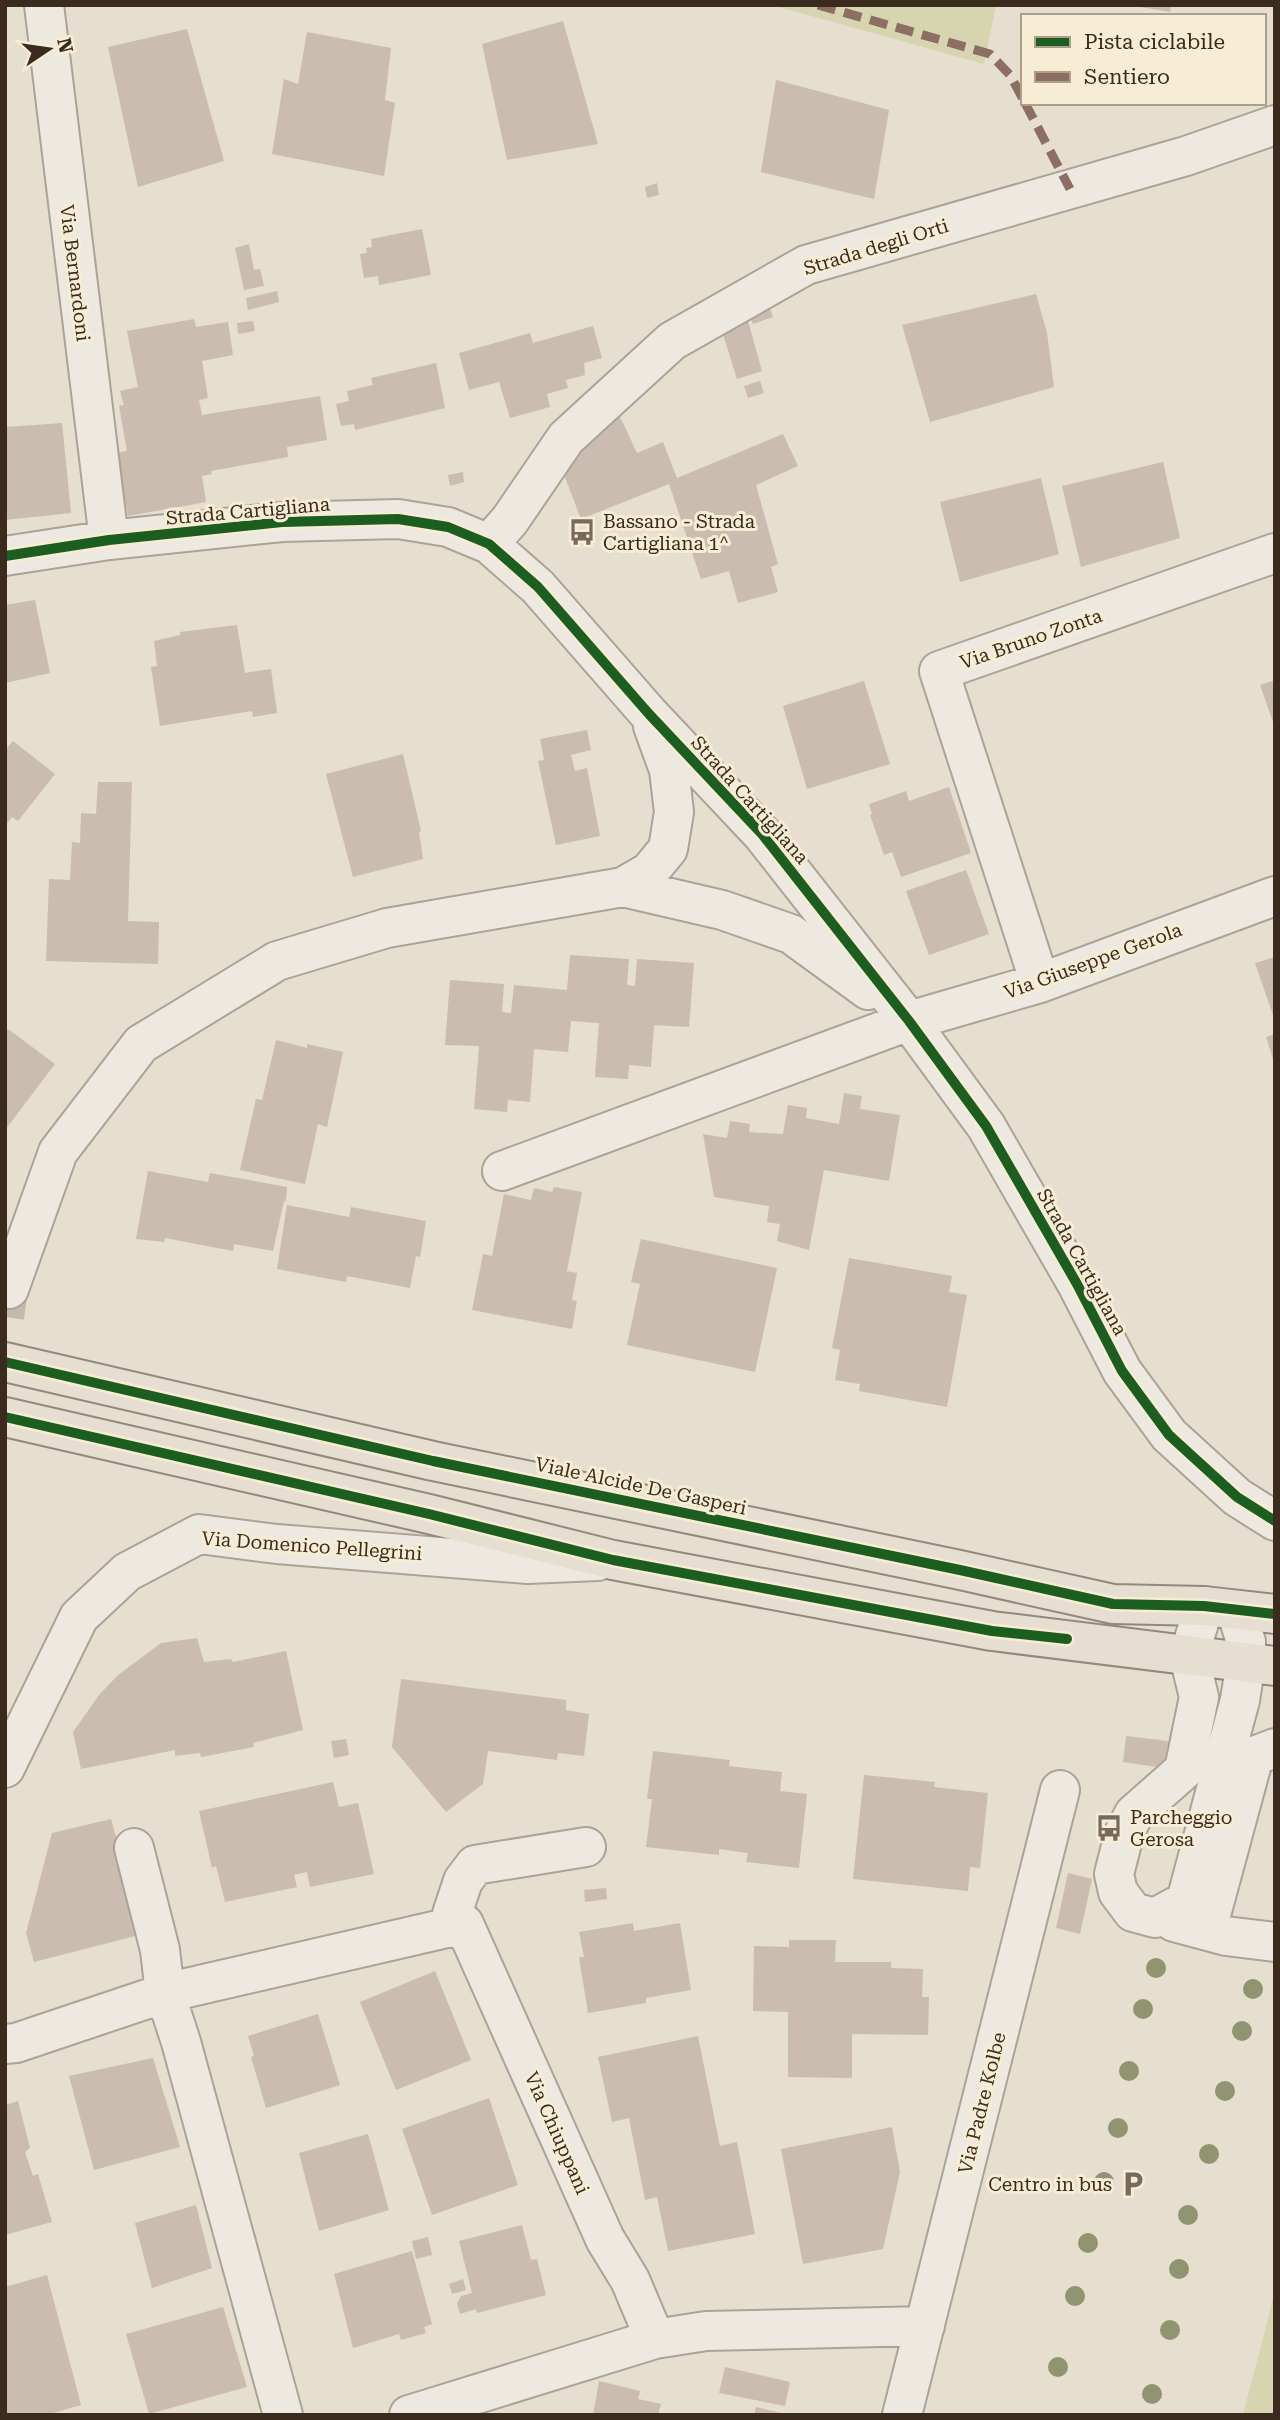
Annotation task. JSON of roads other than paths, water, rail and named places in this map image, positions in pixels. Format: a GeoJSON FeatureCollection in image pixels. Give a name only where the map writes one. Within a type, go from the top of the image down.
{"type":"FeatureCollection","features":[{"type":"Feature","properties":{"kind":"main road","name":"Viale Alcide De Gasperi"},"geometry":{"type":"LineString","coordinates":[[5,1362],[433,1461],[1113,1604],[1220,1608],[1275,1614]]}},
{"type":"Feature","properties":{"kind":"main road"},"geometry":{"type":"LineString","coordinates":[[5,1418],[429,1514],[613,1560],[992,1631],[1260,1664]]}},
{"type":"Feature","properties":{"kind":"street","name":"Via Bernardoni"},"geometry":{"type":"LineString","coordinates":[[44,5],[109,541]]}},
{"type":"Feature","properties":{"kind":"street","name":"Strada degli Orti"},"geometry":{"type":"LineString","coordinates":[[489,544],[510,520],[566,438],[673,341],[806,265],[1186,156],[1275,125]]}},
{"type":"Feature","properties":{"kind":"street","name":"Strada Cartigliana"},"geometry":{"type":"LineString","coordinates":[[5,556],[109,541],[282,522],[398,519],[448,527],[489,544],[538,587],[649,714],[762,834],[909,1021],[986,1126],[1077,1284],[1122,1371],[1169,1435],[1237,1497],[1275,1521]]}},
{"type":"Feature","properties":{"kind":"street","name":"Via Bruno Zonta"},"geometry":{"type":"LineString","coordinates":[[1040,983],[939,671],[1275,553]]}},
{"type":"Feature","properties":{"kind":"street"},"geometry":{"type":"LineString","coordinates":[[9,1289],[58,1152],[141,1044],[277,961],[387,928],[622,887],[649,872],[668,849],[674,812],[668,770],[649,714]]}},
{"type":"Feature","properties":{"kind":"street"},"geometry":{"type":"LineString","coordinates":[[622,887],[722,910],[791,934],[909,1021]]}},
{"type":"Feature","properties":{"kind":"street","name":"Via Giuseppe Gerola"},"geometry":{"type":"LineString","coordinates":[[502,1171],[909,1021],[1040,983],[1275,896]]}},
{"type":"Feature","properties":{"kind":"street","name":"Via Domenico Pellegrini"},"geometry":{"type":"LineString","coordinates":[[5,1768],[79,1617],[127,1572],[198,1534],[277,1544],[528,1564],[613,1560]]}},
{"type":"Feature","properties":{"kind":"street"},"geometry":{"type":"LineString","coordinates":[[1173,1922],[1186,1900],[1240,1700],[1260,1664],[1220,1608],[1189,1656],[1199,1697],[1184,1770],[1134,1814],[1125,1831],[1114,1874],[1118,1892],[1133,1912],[1226,1936],[1275,1942]]}},
{"type":"Feature","properties":{"kind":"street"},"geometry":{"type":"LineString","coordinates":[[1173,1922],[1212,1911],[1254,1756],[1275,1748]]}},
{"type":"Feature","properties":{"kind":"street","name":"Via Padre Kolbe"},"geometry":{"type":"LineString","coordinates":[[902,2415],[1060,1790]]}},
{"type":"Feature","properties":{"kind":"street"},"geometry":{"type":"LineString","coordinates":[[464,1924],[452,1914],[463,1881],[475,1865],[586,1847]]}},
{"type":"Feature","properties":{"kind":"street"},"geometry":{"type":"LineString","coordinates":[[134,1848],[160,1951],[165,1993],[181,2042],[283,2415]]}},
{"type":"Feature","properties":{"kind":"street"},"geometry":{"type":"LineString","coordinates":[[9,2041],[165,1993],[464,1924]]}},
{"type":"Feature","properties":{"kind":"street","name":"Via Chiuppani"},"geometry":{"type":"LineString","coordinates":[[464,1924],[605,2239],[629,2280],[655,2339]]}},
{"type":"Feature","properties":{"kind":"street"},"geometry":{"type":"LineString","coordinates":[[409,2415],[655,2339],[706,2331],[926,2326]]}},
{"type":"Feature","properties":{"kind":"tunnel"},"geometry":{"type":"LineString","coordinates":[[5,1317],[9,1289]]}},
{"type":"Feature","properties":{"kind":"place","name":"Bassano - Strada Cartigliana 1^"},"geometry":{"type":"Point","coordinates":[582,532]}},
{"type":"Feature","properties":{"kind":"place","name":"Parcheggio Gerosa"},"geometry":{"type":"Point","coordinates":[1109,1828]}},
{"type":"Feature","properties":{"kind":"place","name":"Centro in bus"},"geometry":{"type":"Point","coordinates":[1133,2184]}}]}
